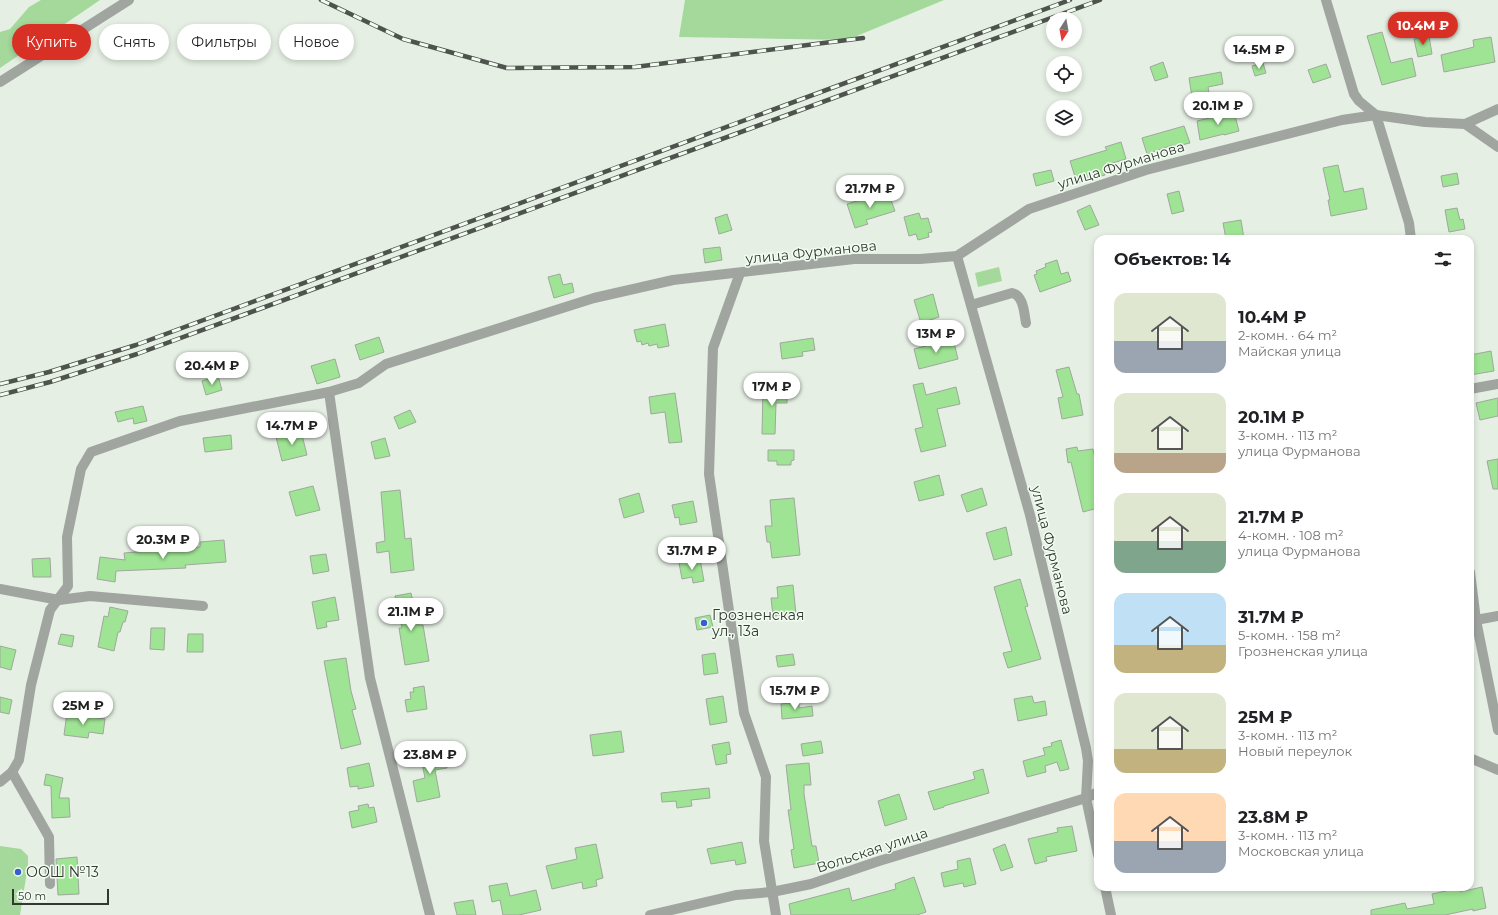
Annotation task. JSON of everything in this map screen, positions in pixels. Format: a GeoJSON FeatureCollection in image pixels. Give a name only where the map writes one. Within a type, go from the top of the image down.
{"type":"FeatureCollection","features":[{"type":"Feature","properties":{"kind":"street"},"geometry":{"type":"LineString","coordinates":[[0,82],[129,0]]}},
{"type":"Feature","properties":{"kind":"street"},"geometry":{"type":"LineString","coordinates":[[1326,0],[1354,94],[1359,101],[1376,115],[1425,122],[1465,124],[1498,109]]}},
{"type":"Feature","properties":{"kind":"street"},"geometry":{"type":"LineString","coordinates":[[1376,115],[1409,223],[1411,235]]}},
{"type":"Feature","properties":{"kind":"street","name":"улица Фурманова"},"geometry":{"type":"LineString","coordinates":[[12,772],[19,760],[31,685],[50,610],[68,586],[67,537],[81,469],[91,452],[180,421],[329,392],[359,383],[386,364],[594,298],[673,280],[854,259],[920,259],[957,256],[1029,209],[1139,172],[1342,120],[1376,115]]}},
{"type":"Feature","properties":{"kind":"street"},"geometry":{"type":"LineString","coordinates":[[1465,124],[1498,147]]}},
{"type":"Feature","properties":{"kind":"street","name":"улица Фурманова"},"geometry":{"type":"LineString","coordinates":[[957,256],[1030,515],[1086,748],[1088,761],[1086,798],[1094,836]]}},
{"type":"Feature","properties":{"kind":"street"},"geometry":{"type":"LineString","coordinates":[[740,273],[713,348],[709,474],[744,713],[766,777],[764,841],[776,915]]}},
{"type":"Feature","properties":{"kind":"street"},"geometry":{"type":"LineString","coordinates":[[971,305],[1012,293],[1017,294],[1021,298],[1026,324]]}},
{"type":"Feature","properties":{"kind":"street"},"geometry":{"type":"LineString","coordinates":[[1474,389],[1498,384]]}},
{"type":"Feature","properties":{"kind":"street"},"geometry":{"type":"LineString","coordinates":[[329,392],[370,678],[430,915]]}},
{"type":"Feature","properties":{"kind":"street"},"geometry":{"type":"LineString","coordinates":[[0,590],[59,600],[90,596],[203,606]]}},
{"type":"Feature","properties":{"kind":"street"},"geometry":{"type":"LineString","coordinates":[[1474,604],[1498,730]]}},
{"type":"Feature","properties":{"kind":"street"},"geometry":{"type":"LineString","coordinates":[[1476,620],[1498,616]]}},
{"type":"Feature","properties":{"kind":"street"},"geometry":{"type":"LineString","coordinates":[[1474,760],[1498,770]]}},
{"type":"Feature","properties":{"kind":"street"},"geometry":{"type":"LineString","coordinates":[[0,782],[12,772],[49,837],[50,884]]}},
{"type":"Feature","properties":{"kind":"street","name":"Вольская улица"},"geometry":{"type":"LineString","coordinates":[[650,915],[736,895],[772,892],[811,884],[880,861],[1086,798],[1094,794]]}},
{"type":"Feature","properties":{"kind":"street"},"geometry":{"type":"LineString","coordinates":[[1106,891],[1111,915]]}},
{"type":"Feature","properties":{"kind":"green space"},"geometry":{"type":"Polygon","coordinates":[[[41,0],[100,0],[65,24],[14,24],[29,7],[41,0]]]}},
{"type":"Feature","properties":{"kind":"green space"},"geometry":{"type":"Polygon","coordinates":[[[685,0],[944,0],[847,40],[679,37],[685,0]]]}},
{"type":"Feature","properties":{"kind":"green space"},"geometry":{"type":"Polygon","coordinates":[[[12,27],[12,60],[0,68],[0,32],[10,29],[12,27]]]}},
{"type":"Feature","properties":{"kind":"green space"},"geometry":{"type":"Polygon","coordinates":[[[999,267],[1002,281],[978,287],[975,273],[999,267]]]}},
{"type":"Feature","properties":{"kind":"green space","name":"ООШ №13"},"geometry":{"type":"Polygon","coordinates":[[[0,846],[21,849],[28,856],[28,865],[20,915],[0,915],[0,846]]]}},
{"type":"Feature","properties":{"kind":"building"},"geometry":{"type":"Polygon","coordinates":[[[1382,32],[1391,63],[1412,58],[1416,76],[1382,85],[1367,36],[1382,32]]]}},
{"type":"Feature","properties":{"kind":"building"},"geometry":{"type":"Polygon","coordinates":[[[1429,36],[1432,54],[1418,57],[1414,39],[1429,36]]]}},
{"type":"Feature","properties":{"kind":"building"},"geometry":{"type":"Polygon","coordinates":[[[1491,37],[1495,62],[1444,72],[1441,55],[1474,47],[1473,40],[1491,37]]]}},
{"type":"Feature","properties":{"kind":"building"},"geometry":{"type":"Polygon","coordinates":[[[1163,62],[1168,77],[1155,81],[1150,67],[1163,62]]]}},
{"type":"Feature","properties":{"kind":"building"},"geometry":{"type":"Polygon","coordinates":[[[1263,63],[1266,73],[1255,76],[1252,66],[1263,63]]]}},
{"type":"Feature","properties":{"kind":"building"},"geometry":{"type":"Polygon","coordinates":[[[1326,64],[1331,77],[1313,83],[1308,70],[1326,64]]]}},
{"type":"Feature","properties":{"kind":"building"},"geometry":{"type":"Polygon","coordinates":[[[1221,72],[1223,84],[1208,87],[1209,93],[1192,97],[1189,78],[1221,72]]]}},
{"type":"Feature","properties":{"kind":"building"},"geometry":{"type":"Polygon","coordinates":[[[1234,112],[1239,131],[1200,140],[1197,121],[1234,112]]]}},
{"type":"Feature","properties":{"kind":"building"},"geometry":{"type":"Polygon","coordinates":[[[1184,126],[1190,143],[1173,147],[1173,145],[1147,154],[1142,138],[1184,126]]]}},
{"type":"Feature","properties":{"kind":"building"},"geometry":{"type":"Polygon","coordinates":[[[1121,142],[1126,159],[1103,166],[1105,175],[1077,183],[1070,161],[1107,150],[1105,147],[1121,142]]]}},
{"type":"Feature","properties":{"kind":"building"},"geometry":{"type":"Polygon","coordinates":[[[1338,165],[1344,192],[1363,188],[1367,209],[1331,216],[1328,200],[1330,200],[1323,168],[1338,165]]]}},
{"type":"Feature","properties":{"kind":"building"},"geometry":{"type":"Polygon","coordinates":[[[1051,170],[1054,181],[1036,186],[1033,174],[1051,170]]]}},
{"type":"Feature","properties":{"kind":"building"},"geometry":{"type":"Polygon","coordinates":[[[1457,173],[1459,184],[1443,187],[1441,176],[1457,173]]]}},
{"type":"Feature","properties":{"kind":"building"},"geometry":{"type":"Polygon","coordinates":[[[1179,191],[1184,211],[1172,214],[1167,194],[1179,191]]]}},
{"type":"Feature","properties":{"kind":"building"},"geometry":{"type":"Polygon","coordinates":[[[888,192],[895,211],[866,220],[868,224],[855,228],[847,204],[888,192]]]}},
{"type":"Feature","properties":{"kind":"building"},"geometry":{"type":"Polygon","coordinates":[[[1090,205],[1099,225],[1085,230],[1077,211],[1090,205]]]}},
{"type":"Feature","properties":{"kind":"building"},"geometry":{"type":"Polygon","coordinates":[[[1457,208],[1460,220],[1463,219],[1465,229],[1449,232],[1445,210],[1457,208]]]}},
{"type":"Feature","properties":{"kind":"building"},"geometry":{"type":"Polygon","coordinates":[[[919,213],[921,219],[928,218],[932,232],[928,233],[929,237],[918,240],[916,234],[909,236],[904,217],[919,213]]]}},
{"type":"Feature","properties":{"kind":"building"},"geometry":{"type":"Polygon","coordinates":[[[727,214],[732,230],[719,234],[715,218],[727,214]]]}},
{"type":"Feature","properties":{"kind":"building"},"geometry":{"type":"Polygon","coordinates":[[[1241,220],[1243,235],[1225,235],[1223,223],[1241,220]]]}},
{"type":"Feature","properties":{"kind":"building"},"geometry":{"type":"Polygon","coordinates":[[[720,247],[722,260],[705,263],[703,249],[720,247]]]}},
{"type":"Feature","properties":{"kind":"building"},"geometry":{"type":"Polygon","coordinates":[[[1057,260],[1061,274],[1068,272],[1071,281],[1040,292],[1034,275],[1037,274],[1036,271],[1046,267],[1045,264],[1057,260]]]}},
{"type":"Feature","properties":{"kind":"building"},"geometry":{"type":"Polygon","coordinates":[[[560,274],[563,285],[572,283],[574,292],[554,298],[548,277],[560,274]]]}},
{"type":"Feature","properties":{"kind":"building"},"geometry":{"type":"Polygon","coordinates":[[[933,294],[939,317],[921,323],[914,300],[933,294]]]}},
{"type":"Feature","properties":{"kind":"building"},"geometry":{"type":"Polygon","coordinates":[[[665,324],[669,346],[658,348],[657,344],[649,346],[648,343],[642,345],[641,341],[637,342],[634,330],[665,324]]]}},
{"type":"Feature","properties":{"kind":"building"},"geometry":{"type":"Polygon","coordinates":[[[379,337],[384,352],[360,360],[355,345],[379,337]]]}},
{"type":"Feature","properties":{"kind":"building"},"geometry":{"type":"Polygon","coordinates":[[[813,338],[815,350],[802,352],[803,356],[782,359],[780,343],[813,338]]]}},
{"type":"Feature","properties":{"kind":"building"},"geometry":{"type":"Polygon","coordinates":[[[953,339],[958,359],[919,369],[914,349],[953,339]]]}},
{"type":"Feature","properties":{"kind":"building"},"geometry":{"type":"Polygon","coordinates":[[[1491,351],[1494,371],[1474,374],[1474,354],[1491,351]]]}},
{"type":"Feature","properties":{"kind":"building"},"geometry":{"type":"Polygon","coordinates":[[[335,359],[340,377],[317,384],[311,366],[335,359]]]}},
{"type":"Feature","properties":{"kind":"building"},"geometry":{"type":"Polygon","coordinates":[[[1069,367],[1077,394],[1079,394],[1083,415],[1062,419],[1058,398],[1063,397],[1056,370],[1069,367]]]}},
{"type":"Feature","properties":{"kind":"building"},"geometry":{"type":"Polygon","coordinates":[[[218,376],[222,390],[206,395],[202,381],[218,376]]]}},
{"type":"Feature","properties":{"kind":"building"},"geometry":{"type":"Polygon","coordinates":[[[923,383],[926,395],[956,387],[960,404],[937,409],[946,446],[921,452],[915,429],[923,427],[913,385],[923,383]]]}},
{"type":"Feature","properties":{"kind":"building"},"geometry":{"type":"Polygon","coordinates":[[[772,385],[787,386],[787,403],[776,403],[775,434],[762,434],[763,389],[771,390],[772,385]]]}},
{"type":"Feature","properties":{"kind":"building"},"geometry":{"type":"Polygon","coordinates":[[[675,393],[682,442],[669,443],[665,412],[651,414],[649,397],[675,393]]]}},
{"type":"Feature","properties":{"kind":"building"},"geometry":{"type":"Polygon","coordinates":[[[1498,398],[1498,416],[1480,420],[1476,403],[1498,398]]]}},
{"type":"Feature","properties":{"kind":"building"},"geometry":{"type":"Polygon","coordinates":[[[143,406],[147,421],[134,424],[133,418],[118,422],[115,412],[143,406]]]}},
{"type":"Feature","properties":{"kind":"building"},"geometry":{"type":"Polygon","coordinates":[[[410,410],[416,422],[399,429],[394,417],[410,410]]]}},
{"type":"Feature","properties":{"kind":"building"},"geometry":{"type":"Polygon","coordinates":[[[301,431],[307,455],[282,461],[276,437],[301,431]]]}},
{"type":"Feature","properties":{"kind":"building"},"geometry":{"type":"Polygon","coordinates":[[[231,435],[232,449],[205,452],[203,438],[231,435]]]}},
{"type":"Feature","properties":{"kind":"building"},"geometry":{"type":"Polygon","coordinates":[[[385,438],[390,456],[375,459],[371,442],[385,438]]]}},
{"type":"Feature","properties":{"kind":"building"},"geometry":{"type":"Polygon","coordinates":[[[1077,447],[1078,451],[1093,449],[1094,509],[1083,512],[1071,462],[1068,463],[1066,449],[1077,447]]]}},
{"type":"Feature","properties":{"kind":"building"},"geometry":{"type":"Polygon","coordinates":[[[768,450],[794,450],[794,460],[791,461],[791,465],[777,465],[777,461],[768,461],[768,450]]]}},
{"type":"Feature","properties":{"kind":"building"},"geometry":{"type":"Polygon","coordinates":[[[1498,459],[1498,489],[1493,489],[1487,461],[1498,459]]]}},
{"type":"Feature","properties":{"kind":"building"},"geometry":{"type":"Polygon","coordinates":[[[939,475],[944,495],[919,501],[914,482],[939,475]]]}},
{"type":"Feature","properties":{"kind":"building"},"geometry":{"type":"Polygon","coordinates":[[[313,486],[320,510],[296,516],[289,492],[313,486]]]}},
{"type":"Feature","properties":{"kind":"building"},"geometry":{"type":"Polygon","coordinates":[[[982,488],[987,505],[967,512],[961,495],[982,488]]]}},
{"type":"Feature","properties":{"kind":"building"},"geometry":{"type":"Polygon","coordinates":[[[400,490],[405,539],[411,538],[414,570],[391,573],[389,551],[377,553],[376,543],[385,541],[381,492],[400,490]]]}},
{"type":"Feature","properties":{"kind":"building"},"geometry":{"type":"Polygon","coordinates":[[[639,493],[644,512],[624,518],[619,499],[639,493]]]}},
{"type":"Feature","properties":{"kind":"building"},"geometry":{"type":"Polygon","coordinates":[[[794,498],[800,555],[772,558],[770,542],[767,542],[765,526],[772,526],[770,500],[794,498]]]}},
{"type":"Feature","properties":{"kind":"building"},"geometry":{"type":"Polygon","coordinates":[[[693,501],[697,522],[680,525],[679,517],[675,518],[672,505],[693,501]]]}},
{"type":"Feature","properties":{"kind":"building"},"geometry":{"type":"Polygon","coordinates":[[[1006,527],[1012,555],[994,560],[986,533],[1006,527]]]}},
{"type":"Feature","properties":{"kind":"building"},"geometry":{"type":"Polygon","coordinates":[[[224,540],[226,562],[185,565],[186,568],[116,571],[115,582],[97,579],[100,557],[125,560],[124,553],[200,547],[200,542],[224,540]]]}},
{"type":"Feature","properties":{"kind":"building"},"geometry":{"type":"Polygon","coordinates":[[[326,554],[329,571],[313,574],[310,556],[326,554]]]}},
{"type":"Feature","properties":{"kind":"building"},"geometry":{"type":"Polygon","coordinates":[[[50,558],[51,577],[33,577],[32,559],[50,558]]]}},
{"type":"Feature","properties":{"kind":"building"},"geometry":{"type":"Polygon","coordinates":[[[700,559],[704,581],[693,583],[692,577],[682,579],[679,563],[700,559]]]}},
{"type":"Feature","properties":{"kind":"building"},"geometry":{"type":"Polygon","coordinates":[[[1020,579],[1028,606],[1025,607],[1041,659],[1008,668],[1003,653],[1012,651],[994,587],[1020,579]]]}},
{"type":"Feature","properties":{"kind":"building"},"geometry":{"type":"Polygon","coordinates":[[[793,585],[796,614],[773,616],[771,598],[778,598],[777,587],[793,585]]]}},
{"type":"Feature","properties":{"kind":"building"},"geometry":{"type":"Polygon","coordinates":[[[411,593],[418,625],[423,625],[429,661],[405,665],[399,628],[402,628],[395,596],[411,593]]]}},
{"type":"Feature","properties":{"kind":"building"},"geometry":{"type":"Polygon","coordinates":[[[335,597],[339,620],[326,622],[327,627],[317,629],[312,602],[335,597]]]}},
{"type":"Feature","properties":{"kind":"building"},"geometry":{"type":"Polygon","coordinates":[[[110,607],[128,611],[125,622],[123,622],[120,632],[118,632],[114,651],[98,647],[104,616],[108,617],[110,607]]]}},
{"type":"Feature","properties":{"kind":"building","name":"Грозненская ул., 13а"},"geometry":{"type":"Polygon","coordinates":[[[710,615],[713,627],[697,630],[695,618],[710,615]]]}},
{"type":"Feature","properties":{"kind":"building"},"geometry":{"type":"Polygon","coordinates":[[[151,628],[165,628],[164,650],[150,649],[151,628]]]}},
{"type":"Feature","properties":{"kind":"building"},"geometry":{"type":"Polygon","coordinates":[[[61,634],[74,636],[72,647],[58,644],[61,634]]]}},
{"type":"Feature","properties":{"kind":"building"},"geometry":{"type":"Polygon","coordinates":[[[188,634],[203,634],[203,652],[187,652],[188,634]]]}},
{"type":"Feature","properties":{"kind":"building"},"geometry":{"type":"Polygon","coordinates":[[[0,646],[16,650],[11,670],[0,667],[0,646]]]}},
{"type":"Feature","properties":{"kind":"building"},"geometry":{"type":"Polygon","coordinates":[[[715,653],[718,673],[704,675],[702,655],[715,653]]]}},
{"type":"Feature","properties":{"kind":"building"},"geometry":{"type":"Polygon","coordinates":[[[793,654],[795,665],[778,667],[776,656],[793,654]]]}},
{"type":"Feature","properties":{"kind":"building"},"geometry":{"type":"Polygon","coordinates":[[[346,658],[351,691],[356,709],[352,710],[361,744],[341,749],[324,661],[346,658]]]}},
{"type":"Feature","properties":{"kind":"building"},"geometry":{"type":"Polygon","coordinates":[[[424,686],[427,709],[407,712],[405,700],[411,699],[410,692],[414,692],[413,688],[424,686]]]}},
{"type":"Feature","properties":{"kind":"building"},"geometry":{"type":"Polygon","coordinates":[[[723,696],[727,722],[710,725],[706,699],[723,696]]]}},
{"type":"Feature","properties":{"kind":"building"},"geometry":{"type":"Polygon","coordinates":[[[1032,696],[1034,703],[1045,701],[1047,715],[1018,721],[1014,699],[1032,696]]]}},
{"type":"Feature","properties":{"kind":"building"},"geometry":{"type":"Polygon","coordinates":[[[0,697],[12,700],[9,714],[0,712],[0,697]]]}},
{"type":"Feature","properties":{"kind":"building"},"geometry":{"type":"Polygon","coordinates":[[[799,702],[799,708],[812,706],[813,716],[782,719],[781,704],[799,702]]]}},
{"type":"Feature","properties":{"kind":"building"},"geometry":{"type":"Polygon","coordinates":[[[67,713],[105,719],[103,734],[89,732],[88,738],[64,735],[67,713]]]}},
{"type":"Feature","properties":{"kind":"building"},"geometry":{"type":"Polygon","coordinates":[[[621,731],[624,752],[593,756],[590,735],[621,731]]]}},
{"type":"Feature","properties":{"kind":"building"},"geometry":{"type":"Polygon","coordinates":[[[1061,740],[1069,769],[1060,771],[1057,762],[1045,766],[1046,772],[1027,777],[1023,761],[1045,755],[1043,748],[1052,746],[1051,743],[1061,740]]]}},
{"type":"Feature","properties":{"kind":"building"},"geometry":{"type":"Polygon","coordinates":[[[821,741],[823,753],[803,756],[801,744],[821,741]]]}},
{"type":"Feature","properties":{"kind":"building"},"geometry":{"type":"Polygon","coordinates":[[[729,742],[731,754],[726,755],[727,763],[716,765],[712,745],[729,742]]]}},
{"type":"Feature","properties":{"kind":"building"},"geometry":{"type":"Polygon","coordinates":[[[443,748],[447,768],[435,770],[440,797],[417,802],[413,781],[425,778],[420,753],[443,748]]]}},
{"type":"Feature","properties":{"kind":"building"},"geometry":{"type":"Polygon","coordinates":[[[369,763],[374,786],[358,789],[358,786],[350,787],[347,768],[369,763]]]}},
{"type":"Feature","properties":{"kind":"building"},"geometry":{"type":"Polygon","coordinates":[[[809,763],[811,785],[804,785],[804,794],[812,846],[816,846],[819,863],[794,868],[791,850],[794,849],[788,810],[791,810],[786,765],[809,763]]]}},
{"type":"Feature","properties":{"kind":"building"},"geometry":{"type":"Polygon","coordinates":[[[983,769],[989,793],[934,810],[928,792],[975,779],[973,772],[983,769]]]}},
{"type":"Feature","properties":{"kind":"building"},"geometry":{"type":"Polygon","coordinates":[[[46,774],[63,778],[59,798],[69,798],[70,817],[52,818],[51,786],[44,785],[46,774]]]}},
{"type":"Feature","properties":{"kind":"building"},"geometry":{"type":"Polygon","coordinates":[[[709,788],[710,798],[691,800],[692,806],[677,808],[676,801],[662,802],[661,793],[709,788]]]}},
{"type":"Feature","properties":{"kind":"building"},"geometry":{"type":"Polygon","coordinates":[[[899,794],[907,819],[885,826],[878,801],[899,794]]]}},
{"type":"Feature","properties":{"kind":"building"},"geometry":{"type":"Polygon","coordinates":[[[368,804],[369,808],[374,807],[377,822],[352,828],[349,812],[359,810],[358,806],[368,804]]]}},
{"type":"Feature","properties":{"kind":"building"},"geometry":{"type":"Polygon","coordinates":[[[1072,826],[1077,851],[1046,857],[1047,861],[1035,864],[1028,839],[1058,832],[1057,828],[1072,826]]]}},
{"type":"Feature","properties":{"kind":"building"},"geometry":{"type":"Polygon","coordinates":[[[742,842],[746,863],[736,865],[735,860],[711,864],[707,849],[742,842]]]}},
{"type":"Feature","properties":{"kind":"building"},"geometry":{"type":"Polygon","coordinates":[[[596,844],[603,878],[596,880],[597,886],[583,889],[582,882],[552,889],[546,866],[577,859],[575,848],[596,844]]]}},
{"type":"Feature","properties":{"kind":"building"},"geometry":{"type":"Polygon","coordinates":[[[1005,844],[1013,867],[1001,871],[993,849],[1005,844]]]}},
{"type":"Feature","properties":{"kind":"building"},"geometry":{"type":"Polygon","coordinates":[[[77,857],[79,894],[58,895],[56,859],[77,857]]]}},
{"type":"Feature","properties":{"kind":"building"},"geometry":{"type":"Polygon","coordinates":[[[970,858],[976,884],[964,887],[963,883],[944,887],[941,873],[958,869],[957,861],[970,858]]]}},
{"type":"Feature","properties":{"kind":"building"},"geometry":{"type":"Polygon","coordinates":[[[914,877],[926,912],[917,915],[791,915],[789,904],[849,888],[852,901],[896,889],[895,884],[914,877]]]}},
{"type":"Feature","properties":{"kind":"building"},"geometry":{"type":"Polygon","coordinates":[[[507,883],[510,896],[536,890],[541,910],[519,915],[503,915],[500,900],[492,902],[489,886],[507,883]]]}},
{"type":"Feature","properties":{"kind":"building"},"geometry":{"type":"Polygon","coordinates":[[[1482,887],[1486,908],[1473,911],[1473,909],[1445,915],[1371,915],[1371,910],[1405,903],[1407,909],[1434,904],[1432,894],[1446,891],[1474,891],[1474,889],[1482,887]]]}},
{"type":"Feature","properties":{"kind":"building"},"geometry":{"type":"Polygon","coordinates":[[[473,900],[476,915],[457,915],[454,903],[473,900]]]}},
{"type":"Feature","properties":{"kind":"railway"},"geometry":{"type":"LineString","coordinates":[[321,0],[403,39],[507,68],[635,67],[863,38]]}},
{"type":"Feature","properties":{"kind":"railway"},"geometry":{"type":"LineString","coordinates":[[0,384],[49,372],[136,345],[1070,0]]}},
{"type":"Feature","properties":{"kind":"railway"},"geometry":{"type":"LineString","coordinates":[[0,395],[50,382],[137,354],[1100,0]]}},
{"type":"Feature","properties":{"kind":"place","name":"Грозненская ул., 13а"},"geometry":{"type":"Point","coordinates":[704,623]}},
{"type":"Feature","properties":{"kind":"place","name":"ООШ №13"},"geometry":{"type":"Point","coordinates":[18,872]}}]}
